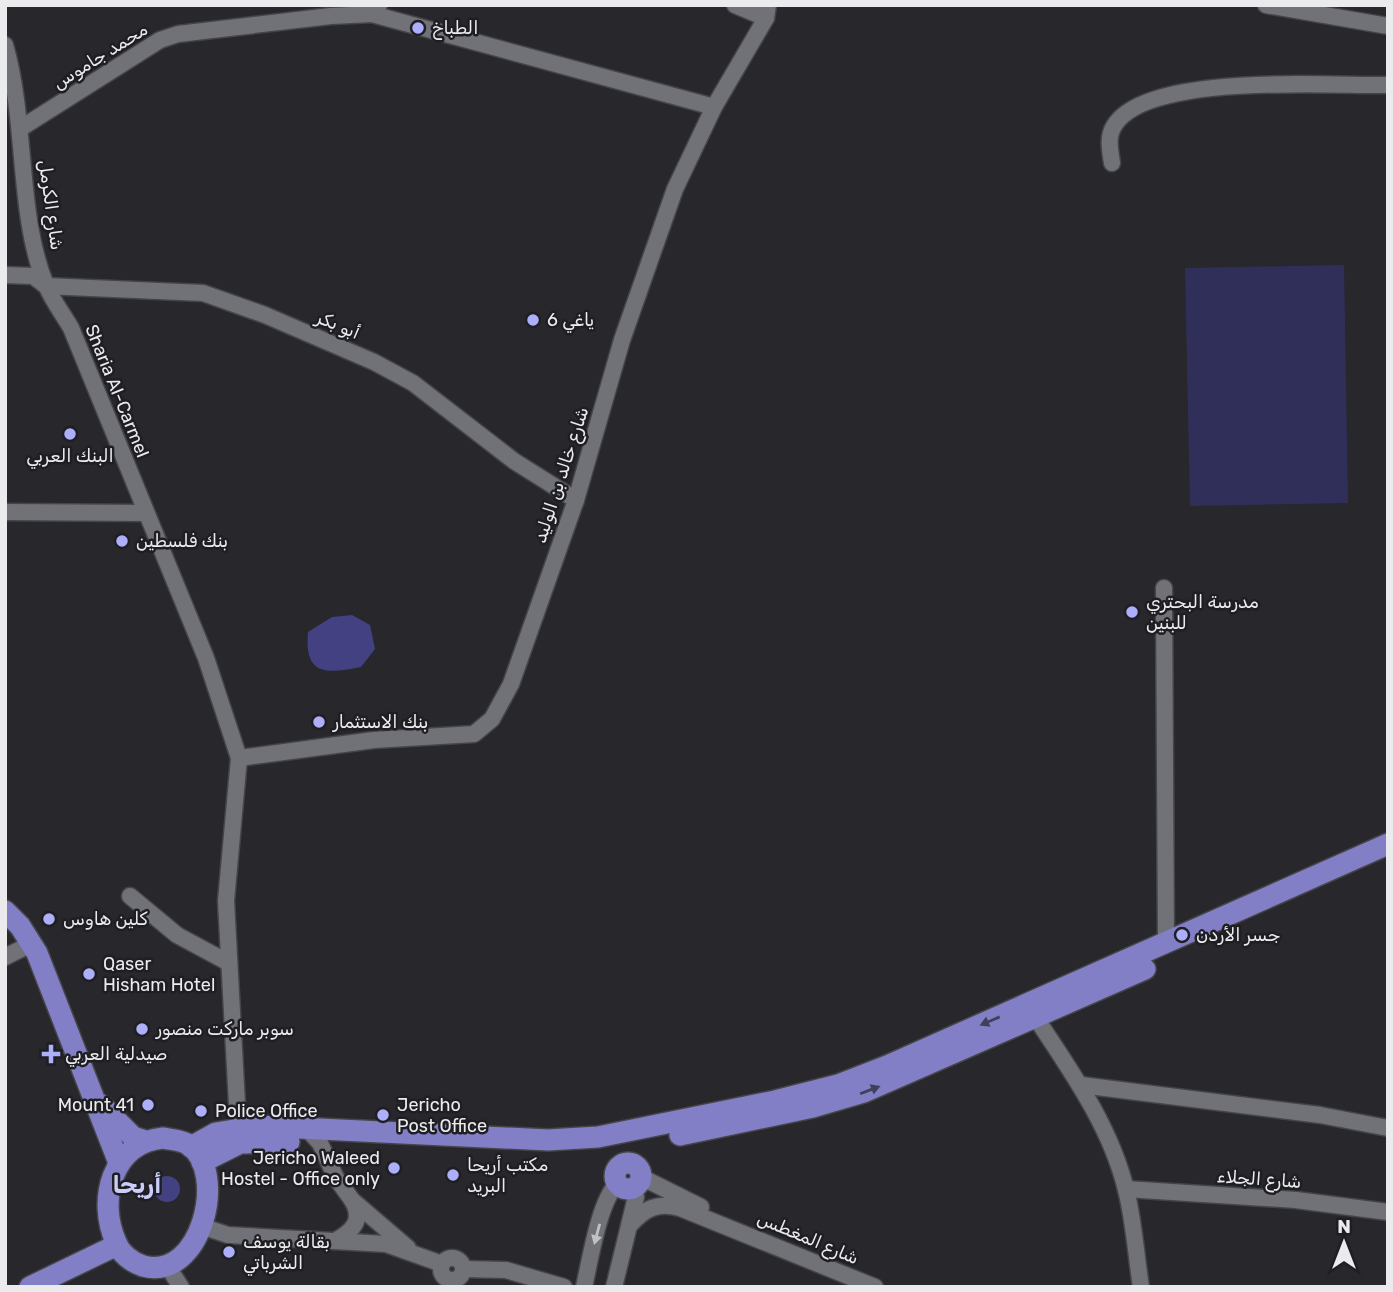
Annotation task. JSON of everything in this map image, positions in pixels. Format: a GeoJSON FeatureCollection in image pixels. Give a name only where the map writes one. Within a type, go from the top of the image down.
{"type":"FeatureCollection","features":[{"type":"Feature","properties":{"kind":"main road"},"geometry":{"type":"LineString","coordinates":[[626,1176],[763,1104],[838,1084],[1166,944],[1388,844]]}},
{"type":"Feature","properties":{"kind":"main road"},"geometry":{"type":"LineString","coordinates":[[626,1176],[712,1130],[864,1093],[1388,859]]}},
{"type":"Feature","properties":{"kind":"main road"},"geometry":{"type":"LineString","coordinates":[[5,911],[31,944],[120,1163]]}},
{"type":"Feature","properties":{"kind":"main road"},"geometry":{"type":"LineString","coordinates":[[93,1098],[134,1136],[145,1141]]}},
{"type":"Feature","properties":{"kind":"main road"},"geometry":{"type":"LineString","coordinates":[[196,1155],[239,1135],[548,1140],[626,1176]]}},
{"type":"Feature","properties":{"kind":"main road"},"geometry":{"type":"LineString","coordinates":[[163,1138],[196,1155],[207,1181],[201,1226],[186,1254],[168,1266],[141,1265],[131,1261],[117,1245],[111,1223],[110,1195],[120,1163],[129,1150],[145,1141],[163,1138]]}},
{"type":"Feature","properties":{"kind":"main road"},"geometry":{"type":"LineString","coordinates":[[30,1287],[117,1245]]}},
{"type":"Feature","properties":{"kind":"street"},"geometry":{"type":"LineString","coordinates":[[735,5],[767,12]]}},
{"type":"Feature","properties":{"kind":"street"},"geometry":{"type":"LineString","coordinates":[[1266,5],[1388,26]]}},
{"type":"Feature","properties":{"kind":"street","name":"محمد جاموس"},"geometry":{"type":"LineString","coordinates":[[21,128],[160,40],[178,34],[375,10],[714,107]]}},
{"type":"Feature","properties":{"kind":"street","name":"شارع خالد بن الوليد"},"geometry":{"type":"LineString","coordinates":[[239,758],[374,740],[474,734],[484,728],[511,684],[576,500],[650,256],[675,189],[714,107],[767,12]]}},
{"type":"Feature","properties":{"kind":"street","name":"شارع الكرمل"},"geometry":{"type":"LineString","coordinates":[[5,45],[21,128],[32,237],[46,286]]}},
{"type":"Feature","properties":{"kind":"street"},"geometry":{"type":"LineString","coordinates":[[1112,163],[1109,139],[1119,120],[1168,96],[1215,86],[1388,85]]}},
{"type":"Feature","properties":{"kind":"street"},"geometry":{"type":"LineString","coordinates":[[5,275],[33,276],[46,286]]}},
{"type":"Feature","properties":{"kind":"street","name":"أبو بكر"},"geometry":{"type":"LineString","coordinates":[[46,286],[203,293],[330,341],[413,383],[514,461],[576,500]]}},
{"type":"Feature","properties":{"kind":"street","name":"Sharia Al-Carmel"},"geometry":{"type":"LineString","coordinates":[[46,286],[71,327],[206,658],[239,758]]}},
{"type":"Feature","properties":{"kind":"street"},"geometry":{"type":"LineString","coordinates":[[5,512],[145,513]]}},
{"type":"Feature","properties":{"kind":"street"},"geometry":{"type":"LineString","coordinates":[[1164,588],[1166,944]]}},
{"type":"Feature","properties":{"kind":"street"},"geometry":{"type":"LineString","coordinates":[[239,758],[226,901],[239,1135]]}},
{"type":"Feature","properties":{"kind":"street"},"geometry":{"type":"LineString","coordinates":[[130,896],[177,935],[229,963]]}},
{"type":"Feature","properties":{"kind":"street"},"geometry":{"type":"LineString","coordinates":[[5,957],[31,944]]}},
{"type":"Feature","properties":{"kind":"street"},"geometry":{"type":"LineString","coordinates":[[1036,1018],[1081,1086],[1101,1124],[1126,1189],[1141,1287]]}},
{"type":"Feature","properties":{"kind":"street"},"geometry":{"type":"LineString","coordinates":[[1081,1086],[1320,1115],[1388,1128]]}},
{"type":"Feature","properties":{"kind":"street"},"geometry":{"type":"LineString","coordinates":[[314,1136],[336,1178],[352,1200],[417,1255]]}},
{"type":"Feature","properties":{"kind":"street"},"geometry":{"type":"LineString","coordinates":[[626,1176],[651,1207],[629,1226]]}},
{"type":"Feature","properties":{"kind":"street"},"geometry":{"type":"LineString","coordinates":[[614,1287],[629,1226],[626,1176]]}},
{"type":"Feature","properties":{"kind":"street"},"geometry":{"type":"LineString","coordinates":[[584,1287],[626,1176]]}},
{"type":"Feature","properties":{"kind":"street","name":"شارع المغطس"},"geometry":{"type":"LineString","coordinates":[[626,1176],[701,1207],[726,1224]]}},
{"type":"Feature","properties":{"kind":"street","name":"شارع الجلاء"},"geometry":{"type":"LineString","coordinates":[[1126,1189],[1296,1200],[1388,1212]]}},
{"type":"Feature","properties":{"kind":"street"},"geometry":{"type":"LineString","coordinates":[[335,1241],[347,1234],[358,1219],[352,1200]]}},
{"type":"Feature","properties":{"kind":"street","name":"شارع المغطس"},"geometry":{"type":"LineString","coordinates":[[651,1207],[671,1206],[726,1224],[875,1287]]}},
{"type":"Feature","properties":{"kind":"street"},"geometry":{"type":"LineString","coordinates":[[201,1226],[228,1235],[386,1244],[442,1264],[454,1258],[459,1279],[506,1270],[564,1287]]}},
{"type":"Feature","properties":{"kind":"street"},"geometry":{"type":"LineString","coordinates":[[168,1266],[181,1287]]}},
{"type":"Feature","properties":{"kind":"shaded area"},"geometry":{"type":"Polygon","coordinates":[[[1344,265],[1348,503],[1190,506],[1185,268],[1344,265]]]}},
{"type":"Feature","properties":{"kind":"shaded area"},"geometry":{"type":"Polygon","coordinates":[[[352,615],[370,625],[375,649],[361,667],[337,671],[320,669],[310,657],[308,632],[332,617],[352,615]]]}},
{"type":"Feature","properties":{"kind":"shaded area"},"geometry":{"type":"Polygon","coordinates":[[[167,1176],[177,1179],[180,1189],[177,1199],[167,1202],[157,1199],[154,1189],[157,1179],[167,1176]]]}},
{"type":"Feature","properties":{"kind":"place","name":"الطباخ"},"geometry":{"type":"Point","coordinates":[418,28]}},
{"type":"Feature","properties":{"kind":"place","name":"ياغي 6"},"geometry":{"type":"Point","coordinates":[533,320]}},
{"type":"Feature","properties":{"kind":"place","name":"البنك العربي"},"geometry":{"type":"Point","coordinates":[70,434]}},
{"type":"Feature","properties":{"kind":"place","name":"بنك فلسطين"},"geometry":{"type":"Point","coordinates":[122,541]}},
{"type":"Feature","properties":{"kind":"place","name":"مدرسة البحتري للبنين"},"geometry":{"type":"Point","coordinates":[1132,612]}},
{"type":"Feature","properties":{"kind":"place","name":"بنك الاستثمار"},"geometry":{"type":"Point","coordinates":[319,722]}},
{"type":"Feature","properties":{"kind":"place","name":"كلين هاوس"},"geometry":{"type":"Point","coordinates":[49,919]}},
{"type":"Feature","properties":{"kind":"place","name":"جسر الأردن"},"geometry":{"type":"Point","coordinates":[1182,935]}},
{"type":"Feature","properties":{"kind":"place","name":"Qaser Hisham Hotel"},"geometry":{"type":"Point","coordinates":[89,974]}},
{"type":"Feature","properties":{"kind":"place","name":"سوبر ماركت منصور"},"geometry":{"type":"Point","coordinates":[142,1029]}},
{"type":"Feature","properties":{"kind":"place","name":"صيدلية العربي"},"geometry":{"type":"Point","coordinates":[51,1054]}},
{"type":"Feature","properties":{"kind":"place","name":"Mount 41"},"geometry":{"type":"Point","coordinates":[148,1105]}},
{"type":"Feature","properties":{"kind":"place","name":"Police Office"},"geometry":{"type":"Point","coordinates":[201,1111]}},
{"type":"Feature","properties":{"kind":"place","name":"Jericho Post Office"},"geometry":{"type":"Point","coordinates":[383,1115]}},
{"type":"Feature","properties":{"kind":"place","name":"Jericho Waleed Hostel - Office only"},"geometry":{"type":"Point","coordinates":[394,1168]}},
{"type":"Feature","properties":{"kind":"place","name":"مكتب أريحا البريد"},"geometry":{"type":"Point","coordinates":[453,1175]}},
{"type":"Feature","properties":{"kind":"place","name":"بقالة يوسف الشرباتي"},"geometry":{"type":"Point","coordinates":[229,1252]}},
{"type":"Feature","properties":{"kind":"district","name":"أريحا"},"geometry":{"type":"Point","coordinates":[137,1185]}}]}
